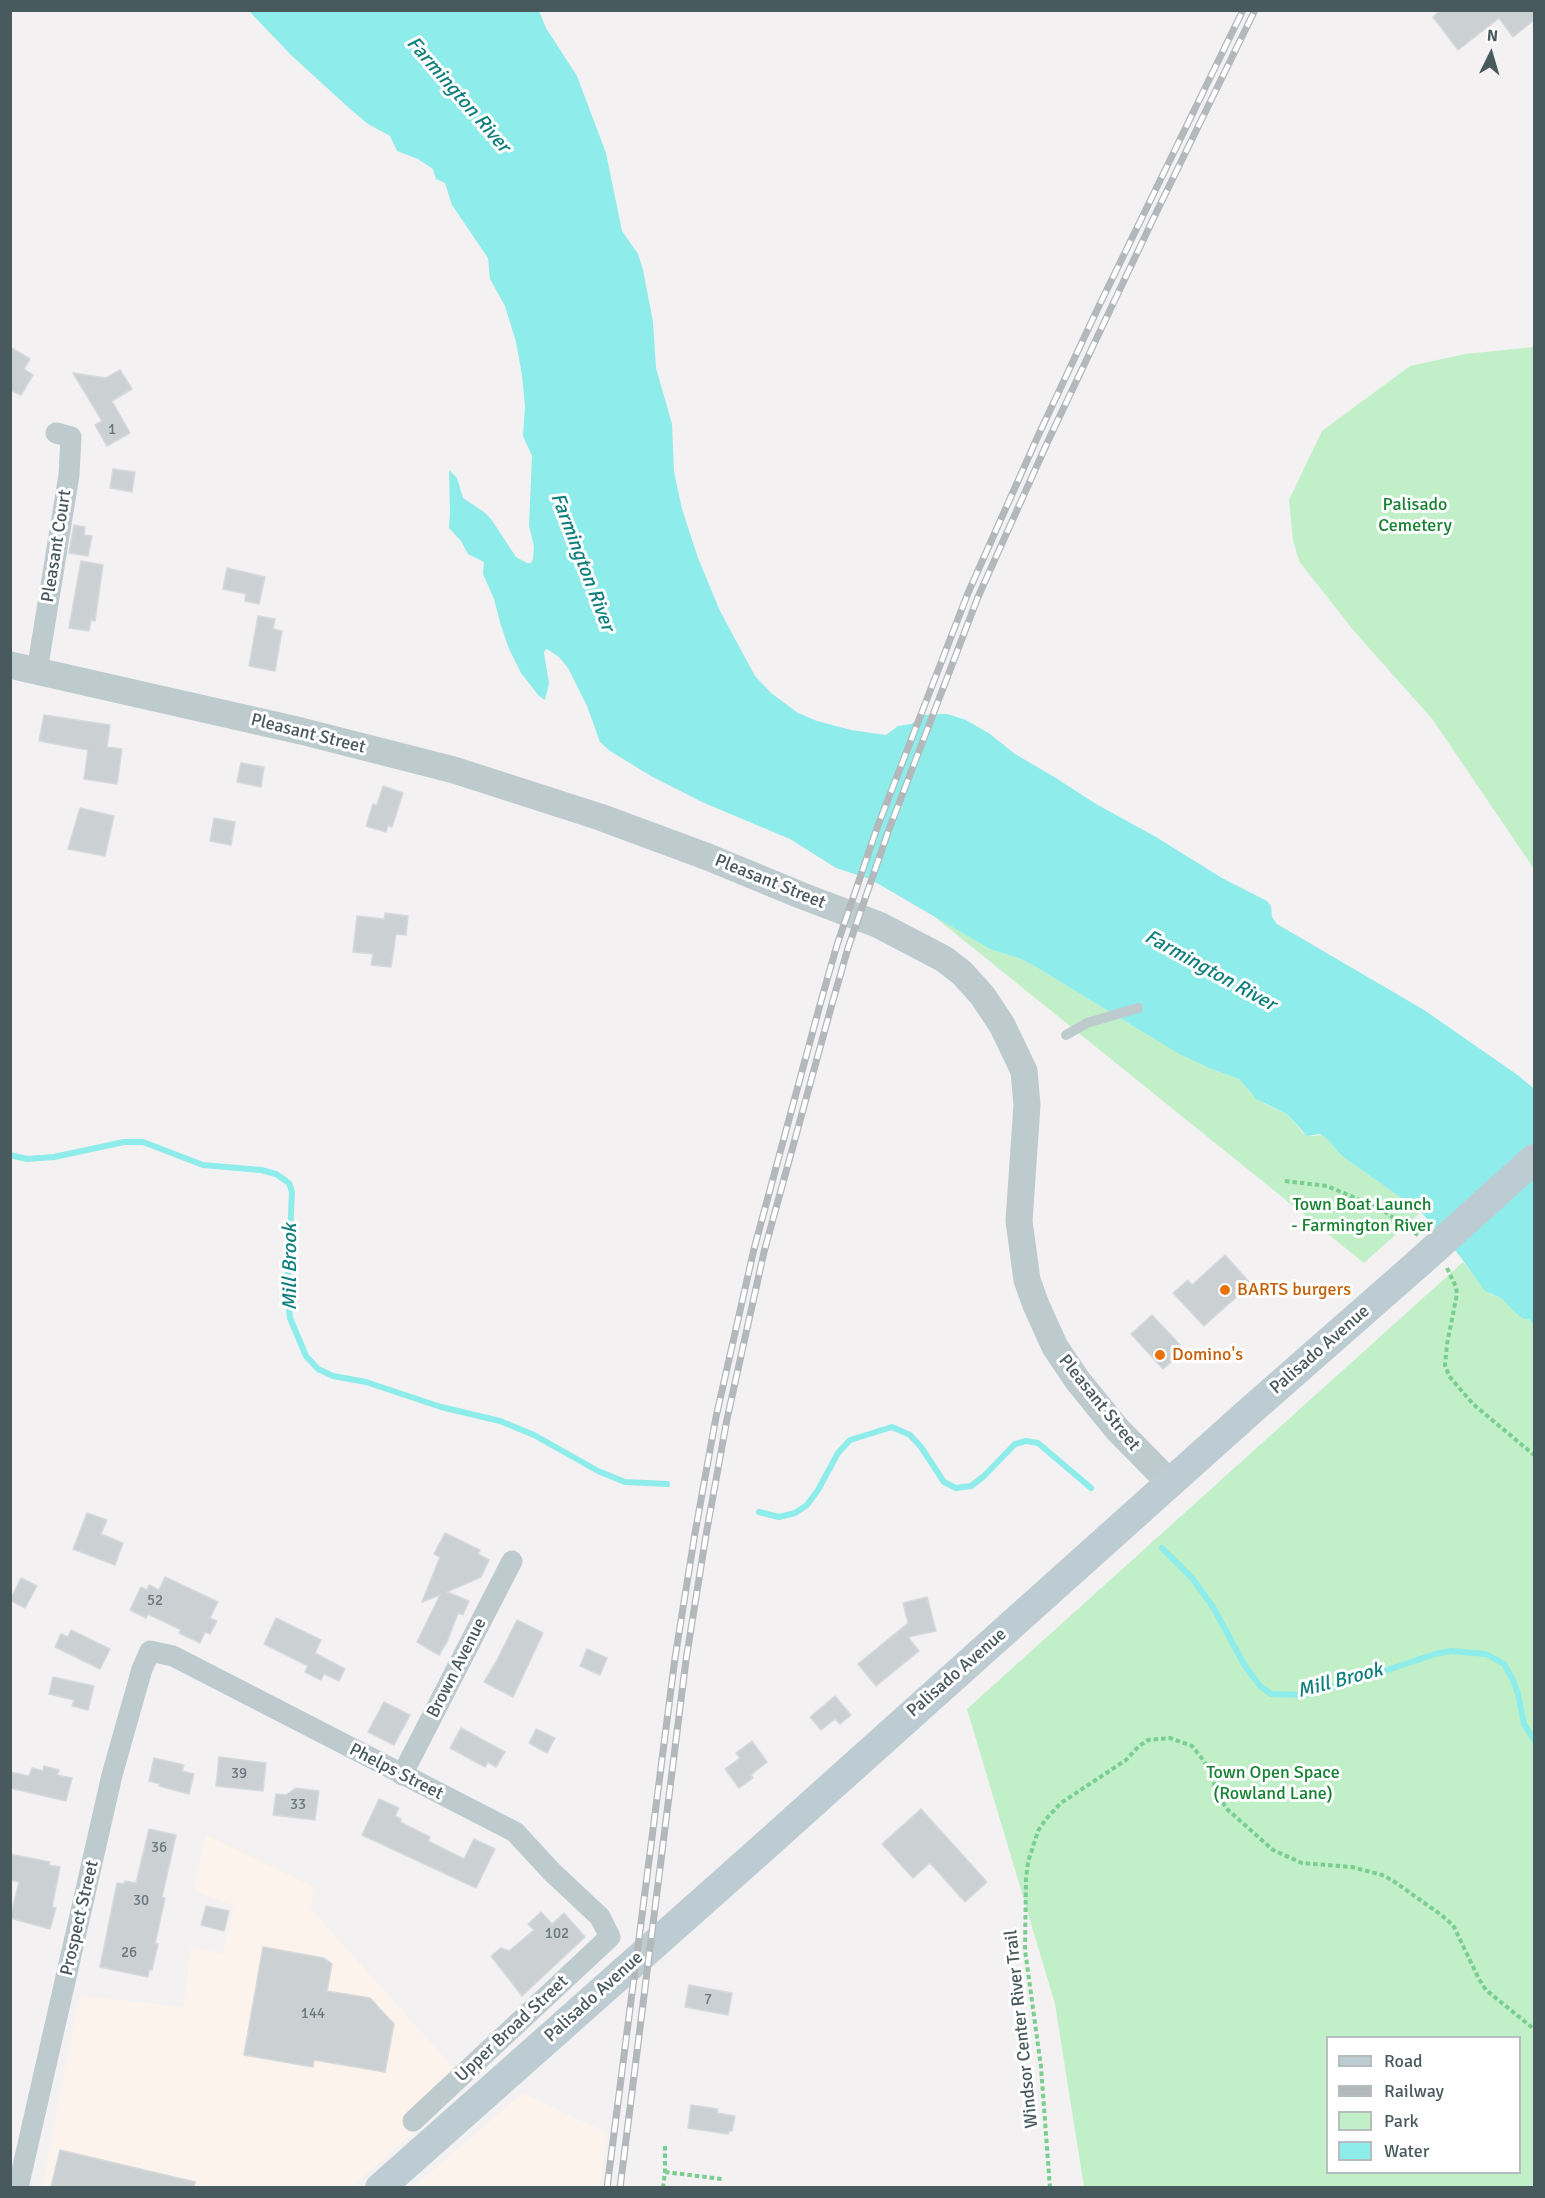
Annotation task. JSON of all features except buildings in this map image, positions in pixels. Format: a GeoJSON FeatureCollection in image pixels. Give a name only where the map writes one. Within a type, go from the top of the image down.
{"type":"FeatureCollection","features":[{"type":"Feature","properties":{"kind":"main road","name":"Palisado Avenue"},"geometry":{"type":"LineString","coordinates":[[380,2187],[756,1855],[898,1725],[1429,1255],[1534,1159]]}},
{"type":"Feature","properties":{"kind":"street","name":"Pleasant Court"},"geometry":{"type":"LineString","coordinates":[[37,671],[69,475],[71,437],[56,433]]}},
{"type":"Feature","properties":{"kind":"street","name":"Pleasant Street"},"geometry":{"type":"LineString","coordinates":[[10,665],[289,728],[454,770],[589,814],[708,857],[879,925],[944,959],[962,973],[982,995],[1002,1025],[1024,1071],[1027,1105],[1018,1221],[1027,1280],[1036,1305],[1055,1347],[1078,1380],[1117,1429],[1170,1483]]}},
{"type":"Feature","properties":{"kind":"street","name":"Brown Avenue"},"geometry":{"type":"LineString","coordinates":[[402,1775],[512,1561]]}},
{"type":"Feature","properties":{"kind":"street","name":"Phelps Street"},"geometry":{"type":"LineString","coordinates":[[150,1651],[173,1656],[515,1832],[552,1872],[600,1917],[610,1937]]}},
{"type":"Feature","properties":{"kind":"street","name":"Prospect Street"},"geometry":{"type":"LineString","coordinates":[[18,2187],[112,1775],[142,1669],[150,1651]]}},
{"type":"Feature","properties":{"kind":"street","name":"Upper Broad Street"},"geometry":{"type":"LineString","coordinates":[[413,2121],[610,1937]]}},
{"type":"Feature","properties":{"kind":"lane"},"geometry":{"type":"LineString","coordinates":[[1066,1035],[1087,1023],[1138,1008]]}},
{"type":"Feature","properties":{"kind":"path"},"geometry":{"type":"LineString","coordinates":[[1285,1181],[1326,1186],[1374,1206],[1414,1232],[1429,1255],[1450,1272],[1457,1294],[1445,1365],[1449,1376],[1473,1404],[1534,1455]]}},
{"type":"Feature","properties":{"kind":"path","name":"Windsor Center River Trail"},"geometry":{"type":"LineString","coordinates":[[1050,2187],[1041,2067],[1025,1950],[1026,1878],[1031,1849],[1038,1831],[1061,1803],[1126,1760],[1148,1740],[1170,1737],[1192,1746],[1204,1761],[1212,1776],[1217,1795],[1228,1810],[1273,1850],[1302,1863],[1352,1867],[1382,1875],[1440,1914],[1453,1925],[1486,1990],[1534,2029]]}},
{"type":"Feature","properties":{"kind":"path"},"geometry":{"type":"LineString","coordinates":[[663,2187],[664,2145]]}},
{"type":"Feature","properties":{"kind":"path"},"geometry":{"type":"LineString","coordinates":[[665,2172],[722,2179]]}},
{"type":"Feature","properties":{"kind":"shaded area"},"geometry":{"type":"Polygon","coordinates":[[[206,1835],[315,1888],[310,1908],[468,2084],[351,2187],[42,2188],[80,1996],[184,2007],[191,1946],[223,1954],[234,1906],[194,1890],[206,1835]]]}},
{"type":"Feature","properties":{"kind":"shaded area"},"geometry":{"type":"Polygon","coordinates":[[[523,2093],[607,2133],[600,2187],[413,2187],[523,2093]]]}},
{"type":"Feature","properties":{"kind":"green space","name":"Palisado Cemetery"},"geometry":{"type":"Polygon","coordinates":[[[1534,347],[1534,869],[1433,720],[1353,630],[1299,561],[1293,540],[1289,500],[1322,431],[1410,366],[1465,354],[1534,347]]]}},
{"type":"Feature","properties":{"kind":"green space","name":"Town Boat Launch - Farmington River"},"geometry":{"type":"Polygon","coordinates":[[[931,914],[990,949],[1021,959],[1036,967],[1179,1054],[1239,1079],[1252,1095],[1287,1114],[1303,1133],[1311,1136],[1323,1135],[1342,1156],[1421,1212],[1364,1263],[931,914]]]}},
{"type":"Feature","properties":{"kind":"green space","name":"Town Open Space (Rowland Lane)"},"geometry":{"type":"Polygon","coordinates":[[[1463,1262],[1490,1294],[1501,1298],[1529,1319],[1534,1326],[1534,2187],[1084,2187],[1055,2004],[967,1709],[1463,1262]]]}},
{"type":"Feature","properties":{"kind":"water","name":"Farmington River"},"geometry":{"type":"Polygon","coordinates":[[[249,11],[539,11],[546,28],[577,76],[606,153],[622,231],[638,254],[643,270],[653,322],[656,368],[672,424],[674,472],[682,509],[698,558],[720,611],[755,676],[771,693],[798,713],[817,721],[851,730],[886,735],[898,726],[911,724],[925,715],[947,714],[966,720],[990,734],[1015,754],[1096,804],[1156,837],[1222,878],[1267,901],[1277,924],[1424,1010],[1519,1076],[1534,1089],[1534,1326],[1529,1319],[1524,1319],[1517,1314],[1501,1298],[1485,1291],[1459,1255],[1421,1212],[1342,1156],[1325,1137],[1320,1134],[1307,1136],[1287,1114],[1256,1099],[1239,1079],[1179,1054],[1036,967],[1021,959],[990,949],[870,879],[836,868],[790,839],[702,802],[651,776],[610,751],[600,742],[587,706],[568,668],[559,657],[547,649],[544,653],[549,683],[545,700],[539,696],[521,673],[509,649],[494,599],[483,574],[484,562],[468,554],[461,541],[449,528],[449,470],[457,478],[463,498],[491,519],[516,557],[527,563],[531,563],[533,559],[534,546],[529,526],[532,456],[523,436],[525,406],[522,375],[516,342],[505,306],[490,279],[488,258],[452,205],[445,183],[436,179],[433,169],[418,159],[397,151],[390,136],[368,124],[349,108],[291,55],[249,11]]]}},
{"type":"Feature","properties":{"kind":"waterway","name":"Mill Brook"},"geometry":{"type":"LineString","coordinates":[[10,1155],[27,1159],[54,1157],[124,1142],[143,1142],[203,1165],[261,1170],[276,1174],[289,1183],[292,1192],[290,1235],[293,1248],[286,1284],[290,1318],[306,1356],[318,1369],[333,1376],[366,1382],[441,1407],[500,1421],[534,1435],[598,1471],[625,1482],[667,1484]]}},
{"type":"Feature","properties":{"kind":"waterway","name":"Mill Brook"},"geometry":{"type":"LineString","coordinates":[[759,1512],[779,1517],[795,1513],[807,1505],[838,1453],[850,1440],[892,1427],[910,1435],[921,1447],[944,1482],[956,1488],[971,1486],[1015,1444],[1026,1441],[1038,1443],[1091,1488]]}},
{"type":"Feature","properties":{"kind":"waterway","name":"Mill Brook"},"geometry":{"type":"LineString","coordinates":[[1162,1548],[1192,1578],[1213,1607],[1245,1666],[1260,1686],[1271,1694],[1303,1695],[1451,1651],[1486,1654],[1504,1664],[1513,1680],[1524,1724],[1534,1740]]}},
{"type":"Feature","properties":{"kind":"railway"},"geometry":{"type":"LineString","coordinates":[[607,2188],[675,1658],[716,1417],[754,1249],[837,945],[877,828],[968,593],[1098,308],[1243,10]]}},
{"type":"Feature","properties":{"kind":"railway"},"geometry":{"type":"LineString","coordinates":[[620,2188],[686,1660],[727,1419],[764,1252],[848,948],[888,832],[978,597],[1048,441],[1255,10]]}},
{"type":"Feature","properties":{"kind":"place","name":"BARTS burgers"},"geometry":{"type":"Point","coordinates":[1225,1290]}},
{"type":"Feature","properties":{"kind":"place","name":"Domino's"},"geometry":{"type":"Point","coordinates":[1160,1355]}}]}
